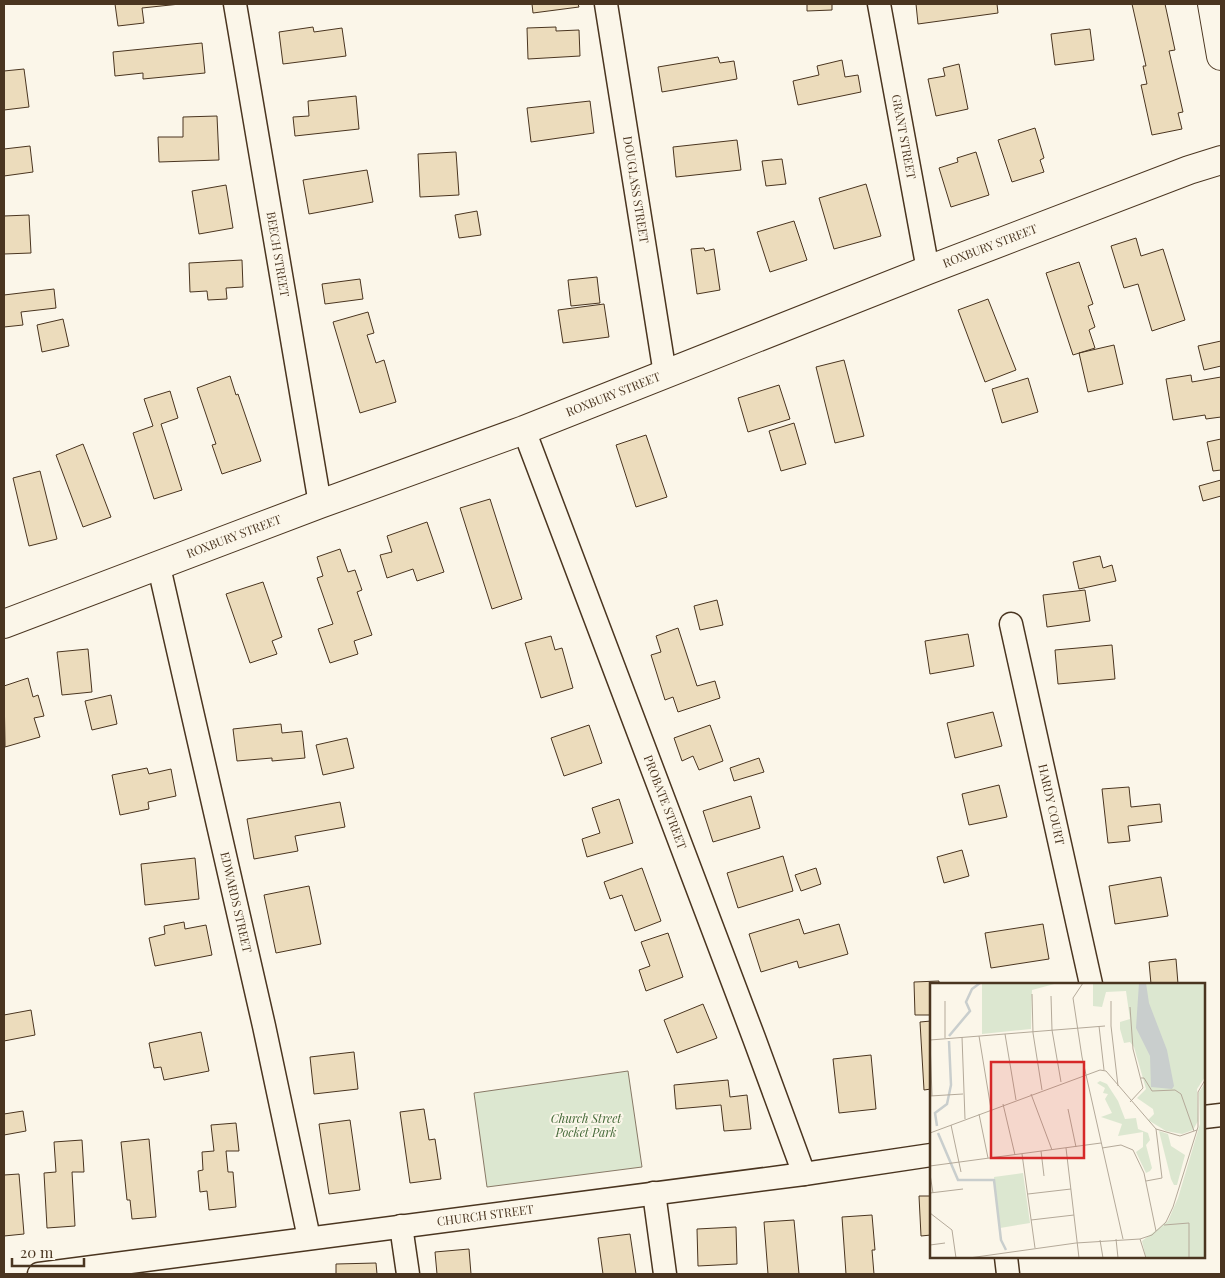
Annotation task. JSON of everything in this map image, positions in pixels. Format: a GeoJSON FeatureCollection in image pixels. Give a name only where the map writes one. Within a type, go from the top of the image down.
{"type":"FeatureCollection","features":[{"type":"Feature","properties":{"kind":"street","name":"BEECH STREET"},"geometry":{"type":"LineString","coordinates":[[235,4],[320,504]]}},
{"type":"Feature","properties":{"kind":"street","name":"DOUGLASS STREET"},"geometry":{"type":"LineString","coordinates":[[606,4],[665,374]]}},
{"type":"Feature","properties":{"kind":"street","name":"GRANT STREET"},"geometry":{"type":"LineString","coordinates":[[879,4],[928,270]]}},
{"type":"Feature","properties":{"kind":"street"},"geometry":{"type":"LineString","coordinates":[[1212,4],[1221,56]]}},
{"type":"Feature","properties":{"kind":"street","name":"ROXBURY STREET"},"geometry":{"type":"LineString","coordinates":[[4,624],[159,567],[320,504],[524,430],[928,270],[1189,170],[1221,160]]}},
{"type":"Feature","properties":{"kind":"street","name":"PROBATE STREET"},"geometry":{"type":"LineString","coordinates":[[524,430],[804,1174]]}},
{"type":"Feature","properties":{"kind":"street","name":"EDWARDS STREET"},"geometry":{"type":"LineString","coordinates":[[159,567],[264,1026],[309,1238]]}},
{"type":"Feature","properties":{"kind":"street","name":"HARDY COURT"},"geometry":{"type":"LineString","coordinates":[[1011,624],[1091,983]]}},
{"type":"Feature","properties":{"kind":"street"},"geometry":{"type":"LineString","coordinates":[[1205,1117],[1221,1114]]}},
{"type":"Feature","properties":{"kind":"street","name":"CHURCH STREET"},"geometry":{"type":"LineString","coordinates":[[38,1274],[804,1174],[930,1155]]}},
{"type":"Feature","properties":{"kind":"street"},"geometry":{"type":"LineString","coordinates":[[654,1193],[665,1274]]}},
{"type":"Feature","properties":{"kind":"street"},"geometry":{"type":"LineString","coordinates":[[401,1226],[408,1274]]}},
{"type":"Feature","properties":{"kind":"street"},"geometry":{"type":"LineString","coordinates":[[1006,1258],[1008,1274]]}},
{"type":"Feature","properties":{"kind":"green space","name":"Church Street Pocket Park"},"geometry":{"type":"Polygon","coordinates":[[[628,1071],[642,1167],[487,1187],[474,1093],[628,1071]]]}},
{"type":"Feature","properties":{"kind":"building"},"geometry":{"type":"Polygon","coordinates":[[[115,4],[180,4],[142,8],[144,23],[118,26],[115,4]]]}},
{"type":"Feature","properties":{"kind":"building"},"geometry":{"type":"Polygon","coordinates":[[[532,4],[578,4],[579,7],[533,13],[532,4]]]}},
{"type":"Feature","properties":{"kind":"building"},"geometry":{"type":"Polygon","coordinates":[[[807,4],[832,4],[832,10],[807,11],[807,4]]]}},
{"type":"Feature","properties":{"kind":"building"},"geometry":{"type":"Polygon","coordinates":[[[916,4],[997,4],[998,13],[918,24],[916,4]]]}},
{"type":"Feature","properties":{"kind":"building"},"geometry":{"type":"Polygon","coordinates":[[[1132,4],[1165,4],[1175,50],[1169,51],[1183,112],[1178,113],[1182,129],[1152,135],[1141,85],[1147,84],[1143,66],[1146,66],[1132,4]]]}},
{"type":"Feature","properties":{"kind":"building"},"geometry":{"type":"Polygon","coordinates":[[[313,27],[314,32],[342,28],[346,56],[283,64],[279,32],[313,27]]]}},
{"type":"Feature","properties":{"kind":"building"},"geometry":{"type":"Polygon","coordinates":[[[556,27],[556,31],[579,30],[580,56],[528,59],[527,28],[556,27]]]}},
{"type":"Feature","properties":{"kind":"building"},"geometry":{"type":"Polygon","coordinates":[[[1090,29],[1094,60],[1055,65],[1051,34],[1090,29]]]}},
{"type":"Feature","properties":{"kind":"building"},"geometry":{"type":"Polygon","coordinates":[[[202,43],[205,73],[143,79],[143,73],[115,76],[113,52],[202,43]]]}},
{"type":"Feature","properties":{"kind":"building"},"geometry":{"type":"Polygon","coordinates":[[[718,57],[720,63],[734,61],[737,79],[662,92],[658,67],[718,57]]]}},
{"type":"Feature","properties":{"kind":"building"},"geometry":{"type":"Polygon","coordinates":[[[842,60],[845,77],[858,75],[861,92],[798,105],[793,81],[819,75],[817,66],[842,60]]]}},
{"type":"Feature","properties":{"kind":"building"},"geometry":{"type":"Polygon","coordinates":[[[959,64],[968,109],[936,116],[928,79],[945,76],[943,68],[959,64]]]}},
{"type":"Feature","properties":{"kind":"building"},"geometry":{"type":"Polygon","coordinates":[[[24,69],[29,107],[4,110],[4,71],[24,69]]]}},
{"type":"Feature","properties":{"kind":"building"},"geometry":{"type":"Polygon","coordinates":[[[356,96],[359,129],[295,136],[293,117],[309,116],[308,101],[356,96]]]}},
{"type":"Feature","properties":{"kind":"building"},"geometry":{"type":"Polygon","coordinates":[[[590,101],[594,133],[531,142],[527,108],[590,101]]]}},
{"type":"Feature","properties":{"kind":"building"},"geometry":{"type":"Polygon","coordinates":[[[217,116],[219,160],[159,162],[158,137],[183,137],[183,117],[217,116]]]}},
{"type":"Feature","properties":{"kind":"building"},"geometry":{"type":"Polygon","coordinates":[[[1035,128],[1044,158],[1040,160],[1044,172],[1012,182],[998,140],[1035,128]]]}},
{"type":"Feature","properties":{"kind":"building"},"geometry":{"type":"Polygon","coordinates":[[[737,140],[741,170],[676,177],[673,147],[737,140]]]}},
{"type":"Feature","properties":{"kind":"building"},"geometry":{"type":"Polygon","coordinates":[[[30,146],[33,172],[4,176],[4,149],[30,146]]]}},
{"type":"Feature","properties":{"kind":"building"},"geometry":{"type":"Polygon","coordinates":[[[456,152],[459,195],[420,197],[418,154],[456,152]]]}},
{"type":"Feature","properties":{"kind":"building"},"geometry":{"type":"Polygon","coordinates":[[[976,152],[989,195],[951,207],[939,168],[958,162],[957,158],[976,152]]]}},
{"type":"Feature","properties":{"kind":"building"},"geometry":{"type":"Polygon","coordinates":[[[782,159],[786,184],[766,186],[762,161],[782,159]]]}},
{"type":"Feature","properties":{"kind":"building"},"geometry":{"type":"Polygon","coordinates":[[[367,170],[373,202],[309,214],[303,180],[367,170]]]}},
{"type":"Feature","properties":{"kind":"building"},"geometry":{"type":"Polygon","coordinates":[[[866,184],[881,236],[834,249],[819,198],[866,184]]]}},
{"type":"Feature","properties":{"kind":"building"},"geometry":{"type":"Polygon","coordinates":[[[226,185],[233,228],[199,234],[192,191],[226,185]]]}},
{"type":"Feature","properties":{"kind":"building"},"geometry":{"type":"Polygon","coordinates":[[[477,211],[481,235],[459,238],[455,215],[477,211]]]}},
{"type":"Feature","properties":{"kind":"building"},"geometry":{"type":"Polygon","coordinates":[[[29,215],[31,253],[4,254],[4,216],[29,215]]]}},
{"type":"Feature","properties":{"kind":"building"},"geometry":{"type":"Polygon","coordinates":[[[794,221],[807,260],[770,272],[757,232],[794,221]]]}},
{"type":"Feature","properties":{"kind":"building"},"geometry":{"type":"Polygon","coordinates":[[[1136,238],[1141,256],[1163,249],[1185,320],[1152,331],[1138,284],[1124,288],[1111,246],[1136,238]]]}},
{"type":"Feature","properties":{"kind":"building"},"geometry":{"type":"Polygon","coordinates":[[[704,248],[705,251],[714,249],[720,290],[697,294],[691,249],[704,248]]]}},
{"type":"Feature","properties":{"kind":"building"},"geometry":{"type":"Polygon","coordinates":[[[242,260],[243,287],[226,288],[227,299],[208,300],[207,291],[190,292],[189,263],[242,260]]]}},
{"type":"Feature","properties":{"kind":"building"},"geometry":{"type":"Polygon","coordinates":[[[1079,262],[1093,304],[1088,306],[1095,327],[1089,330],[1095,348],[1073,355],[1046,273],[1079,262]]]}},
{"type":"Feature","properties":{"kind":"building"},"geometry":{"type":"Polygon","coordinates":[[[597,277],[600,303],[571,306],[568,280],[597,277]]]}},
{"type":"Feature","properties":{"kind":"building"},"geometry":{"type":"Polygon","coordinates":[[[360,279],[363,299],[325,304],[322,284],[360,279]]]}},
{"type":"Feature","properties":{"kind":"building"},"geometry":{"type":"Polygon","coordinates":[[[54,289],[56,308],[21,312],[23,325],[4,327],[4,295],[54,289]]]}},
{"type":"Feature","properties":{"kind":"building"},"geometry":{"type":"Polygon","coordinates":[[[988,299],[1016,370],[985,382],[958,310],[988,299]]]}},
{"type":"Feature","properties":{"kind":"building"},"geometry":{"type":"Polygon","coordinates":[[[604,304],[609,337],[563,343],[558,310],[604,304]]]}},
{"type":"Feature","properties":{"kind":"building"},"geometry":{"type":"Polygon","coordinates":[[[368,312],[374,333],[367,335],[376,363],[384,360],[396,402],[360,413],[333,322],[368,312]]]}},
{"type":"Feature","properties":{"kind":"building"},"geometry":{"type":"Polygon","coordinates":[[[63,319],[69,346],[42,352],[37,325],[63,319]]]}},
{"type":"Feature","properties":{"kind":"building"},"geometry":{"type":"Polygon","coordinates":[[[1221,341],[1221,366],[1204,370],[1198,346],[1221,341]]]}},
{"type":"Feature","properties":{"kind":"building"},"geometry":{"type":"Polygon","coordinates":[[[1114,345],[1123,384],[1088,392],[1079,353],[1114,345]]]}},
{"type":"Feature","properties":{"kind":"building"},"geometry":{"type":"Polygon","coordinates":[[[844,360],[864,436],[835,443],[816,367],[844,360]]]}},
{"type":"Feature","properties":{"kind":"building"},"geometry":{"type":"Polygon","coordinates":[[[1191,375],[1192,382],[1221,377],[1221,417],[1206,419],[1205,415],[1173,420],[1166,379],[1191,375]]]}},
{"type":"Feature","properties":{"kind":"building"},"geometry":{"type":"Polygon","coordinates":[[[230,376],[261,461],[222,474],[212,445],[216,444],[197,388],[230,376]]]}},
{"type":"Feature","properties":{"kind":"building"},"geometry":{"type":"Polygon","coordinates":[[[1028,378],[1038,412],[1002,423],[992,389],[1028,378]]]}},
{"type":"Feature","properties":{"kind":"building"},"geometry":{"type":"Polygon","coordinates":[[[779,385],[790,419],[748,432],[738,398],[779,385]]]}},
{"type":"Feature","properties":{"kind":"building"},"geometry":{"type":"Polygon","coordinates":[[[170,391],[178,418],[161,424],[182,490],[154,499],[133,433],[153,426],[144,399],[170,391]]]}},
{"type":"Feature","properties":{"kind":"building"},"geometry":{"type":"Polygon","coordinates":[[[794,423],[806,464],[781,471],[769,431],[794,423]]]}},
{"type":"Feature","properties":{"kind":"building"},"geometry":{"type":"Polygon","coordinates":[[[646,435],[667,497],[636,507],[616,445],[646,435]]]}},
{"type":"Feature","properties":{"kind":"building"},"geometry":{"type":"Polygon","coordinates":[[[1221,439],[1221,470],[1213,471],[1207,442],[1221,439]]]}},
{"type":"Feature","properties":{"kind":"building"},"geometry":{"type":"Polygon","coordinates":[[[83,444],[111,517],[83,527],[56,455],[83,444]]]}},
{"type":"Feature","properties":{"kind":"building"},"geometry":{"type":"Polygon","coordinates":[[[40,471],[57,539],[29,546],[13,478],[40,471]]]}},
{"type":"Feature","properties":{"kind":"building"},"geometry":{"type":"Polygon","coordinates":[[[1221,480],[1221,496],[1203,501],[1199,486],[1221,480]]]}},
{"type":"Feature","properties":{"kind":"building"},"geometry":{"type":"Polygon","coordinates":[[[490,499],[522,599],[492,609],[460,508],[490,499]]]}},
{"type":"Feature","properties":{"kind":"building"},"geometry":{"type":"Polygon","coordinates":[[[427,522],[444,572],[417,581],[413,569],[387,578],[380,555],[392,552],[387,536],[427,522]]]}},
{"type":"Feature","properties":{"kind":"building"},"geometry":{"type":"Polygon","coordinates":[[[340,549],[348,572],[355,570],[362,590],[357,592],[372,635],[354,641],[358,654],[330,663],[318,629],[333,624],[317,578],[323,576],[317,557],[340,549]]]}},
{"type":"Feature","properties":{"kind":"building"},"geometry":{"type":"Polygon","coordinates":[[[1100,556],[1103,568],[1112,565],[1116,581],[1079,589],[1073,562],[1100,556]]]}},
{"type":"Feature","properties":{"kind":"building"},"geometry":{"type":"Polygon","coordinates":[[[263,582],[282,637],[272,641],[277,654],[250,663],[226,594],[263,582]]]}},
{"type":"Feature","properties":{"kind":"building"},"geometry":{"type":"Polygon","coordinates":[[[1085,590],[1090,621],[1047,627],[1043,595],[1085,590]]]}},
{"type":"Feature","properties":{"kind":"building"},"geometry":{"type":"Polygon","coordinates":[[[717,600],[723,625],[700,630],[694,606],[717,600]]]}},
{"type":"Feature","properties":{"kind":"building"},"geometry":{"type":"Polygon","coordinates":[[[678,628],[697,686],[715,681],[720,698],[678,712],[673,697],[665,700],[651,655],[661,652],[656,636],[678,628]]]}},
{"type":"Feature","properties":{"kind":"building"},"geometry":{"type":"Polygon","coordinates":[[[968,634],[974,666],[930,674],[925,641],[968,634]]]}},
{"type":"Feature","properties":{"kind":"building"},"geometry":{"type":"Polygon","coordinates":[[[551,636],[555,650],[562,648],[573,688],[541,698],[525,643],[551,636]]]}},
{"type":"Feature","properties":{"kind":"building"},"geometry":{"type":"Polygon","coordinates":[[[1112,645],[1115,679],[1058,684],[1055,650],[1112,645]]]}},
{"type":"Feature","properties":{"kind":"building"},"geometry":{"type":"Polygon","coordinates":[[[88,649],[92,692],[62,695],[57,652],[88,649]]]}},
{"type":"Feature","properties":{"kind":"building"},"geometry":{"type":"Polygon","coordinates":[[[28,678],[33,697],[38,695],[44,716],[34,718],[40,737],[5,747],[4,686],[28,678]]]}},
{"type":"Feature","properties":{"kind":"building"},"geometry":{"type":"Polygon","coordinates":[[[111,695],[117,724],[92,730],[85,701],[111,695]]]}},
{"type":"Feature","properties":{"kind":"building"},"geometry":{"type":"Polygon","coordinates":[[[993,712],[1002,746],[955,758],[947,723],[993,712]]]}},
{"type":"Feature","properties":{"kind":"building"},"geometry":{"type":"Polygon","coordinates":[[[281,724],[282,733],[302,731],[305,758],[272,761],[272,758],[237,761],[233,729],[281,724]]]}},
{"type":"Feature","properties":{"kind":"building"},"geometry":{"type":"Polygon","coordinates":[[[589,725],[602,763],[564,776],[551,738],[589,725]]]}},
{"type":"Feature","properties":{"kind":"building"},"geometry":{"type":"Polygon","coordinates":[[[710,725],[723,761],[699,770],[693,756],[682,761],[674,738],[710,725]]]}},
{"type":"Feature","properties":{"kind":"building"},"geometry":{"type":"Polygon","coordinates":[[[347,738],[354,768],[323,775],[316,745],[347,738]]]}},
{"type":"Feature","properties":{"kind":"building"},"geometry":{"type":"Polygon","coordinates":[[[759,758],[764,772],[734,781],[730,768],[759,758]]]}},
{"type":"Feature","properties":{"kind":"building"},"geometry":{"type":"Polygon","coordinates":[[[147,768],[149,774],[171,769],[176,796],[148,802],[149,809],[120,815],[112,775],[147,768]]]}},
{"type":"Feature","properties":{"kind":"building"},"geometry":{"type":"Polygon","coordinates":[[[999,785],[1007,817],[969,825],[962,794],[999,785]]]}},
{"type":"Feature","properties":{"kind":"building"},"geometry":{"type":"Polygon","coordinates":[[[1129,787],[1131,807],[1160,804],[1162,822],[1128,826],[1130,841],[1108,843],[1102,789],[1129,787]]]}},
{"type":"Feature","properties":{"kind":"building"},"geometry":{"type":"Polygon","coordinates":[[[751,796],[760,828],[713,842],[703,811],[751,796]]]}},
{"type":"Feature","properties":{"kind":"building"},"geometry":{"type":"Polygon","coordinates":[[[619,799],[633,843],[587,857],[582,839],[600,833],[592,808],[619,799]]]}},
{"type":"Feature","properties":{"kind":"building"},"geometry":{"type":"Polygon","coordinates":[[[340,802],[345,827],[295,836],[298,851],[254,859],[247,819],[340,802]]]}},
{"type":"Feature","properties":{"kind":"building"},"geometry":{"type":"Polygon","coordinates":[[[962,850],[969,876],[944,883],[937,857],[962,850]]]}},
{"type":"Feature","properties":{"kind":"building"},"geometry":{"type":"Polygon","coordinates":[[[783,856],[793,891],[738,908],[727,873],[783,856]]]}},
{"type":"Feature","properties":{"kind":"building"},"geometry":{"type":"Polygon","coordinates":[[[195,858],[199,899],[145,905],[141,864],[195,858]]]}},
{"type":"Feature","properties":{"kind":"building"},"geometry":{"type":"Polygon","coordinates":[[[642,868],[661,921],[635,931],[622,895],[610,899],[604,882],[642,868]]]}},
{"type":"Feature","properties":{"kind":"building"},"geometry":{"type":"Polygon","coordinates":[[[816,868],[821,884],[801,891],[795,875],[816,868]]]}},
{"type":"Feature","properties":{"kind":"building"},"geometry":{"type":"Polygon","coordinates":[[[1161,877],[1168,916],[1115,924],[1109,886],[1161,877]]]}},
{"type":"Feature","properties":{"kind":"building"},"geometry":{"type":"Polygon","coordinates":[[[309,886],[321,944],[276,953],[264,895],[309,886]]]}},
{"type":"Feature","properties":{"kind":"building"},"geometry":{"type":"Polygon","coordinates":[[[799,919],[804,934],[839,924],[848,954],[799,968],[797,961],[761,972],[749,934],[799,919]]]}},
{"type":"Feature","properties":{"kind":"building"},"geometry":{"type":"Polygon","coordinates":[[[184,922],[185,929],[206,925],[212,955],[155,966],[149,938],[165,934],[164,926],[184,922]]]}},
{"type":"Feature","properties":{"kind":"building"},"geometry":{"type":"Polygon","coordinates":[[[1043,924],[1049,959],[991,968],[985,933],[1043,924]]]}},
{"type":"Feature","properties":{"kind":"building"},"geometry":{"type":"Polygon","coordinates":[[[668,933],[683,977],[646,991],[639,970],[650,966],[641,942],[668,933]]]}},
{"type":"Feature","properties":{"kind":"building"},"geometry":{"type":"Polygon","coordinates":[[[1176,959],[1178,983],[1151,983],[1149,962],[1176,959]]]}},
{"type":"Feature","properties":{"kind":"building"},"geometry":{"type":"Polygon","coordinates":[[[939,981],[939,983],[930,983],[930,1015],[915,1015],[914,982],[939,981]]]}},
{"type":"Feature","properties":{"kind":"building"},"geometry":{"type":"Polygon","coordinates":[[[703,1004],[717,1038],[677,1053],[664,1020],[703,1004]]]}},
{"type":"Feature","properties":{"kind":"building"},"geometry":{"type":"Polygon","coordinates":[[[31,1010],[35,1035],[4,1041],[4,1015],[31,1010]]]}},
{"type":"Feature","properties":{"kind":"building"},"geometry":{"type":"Polygon","coordinates":[[[930,1021],[930,1089],[924,1090],[920,1022],[930,1021]]]}},
{"type":"Feature","properties":{"kind":"building"},"geometry":{"type":"Polygon","coordinates":[[[201,1032],[209,1071],[164,1080],[161,1067],[154,1068],[149,1043],[201,1032]]]}},
{"type":"Feature","properties":{"kind":"building"},"geometry":{"type":"Polygon","coordinates":[[[354,1052],[358,1089],[314,1094],[310,1057],[354,1052]]]}},
{"type":"Feature","properties":{"kind":"building"},"geometry":{"type":"Polygon","coordinates":[[[871,1055],[876,1109],[839,1113],[833,1059],[871,1055]]]}},
{"type":"Feature","properties":{"kind":"building"},"geometry":{"type":"Polygon","coordinates":[[[728,1080],[730,1097],[747,1095],[751,1129],[724,1131],[721,1105],[676,1109],[674,1085],[728,1080]]]}},
{"type":"Feature","properties":{"kind":"building"},"geometry":{"type":"Polygon","coordinates":[[[424,1109],[429,1140],[435,1139],[441,1179],[410,1183],[400,1112],[424,1109]]]}},
{"type":"Feature","properties":{"kind":"building"},"geometry":{"type":"Polygon","coordinates":[[[23,1111],[26,1131],[4,1135],[4,1114],[23,1111]]]}},
{"type":"Feature","properties":{"kind":"building"},"geometry":{"type":"Polygon","coordinates":[[[350,1120],[360,1190],[329,1194],[319,1124],[350,1120]]]}},
{"type":"Feature","properties":{"kind":"building"},"geometry":{"type":"Polygon","coordinates":[[[236,1123],[239,1151],[226,1151],[228,1172],[233,1172],[236,1207],[209,1210],[207,1191],[200,1192],[198,1171],[203,1170],[202,1152],[214,1151],[211,1125],[236,1123]]]}},
{"type":"Feature","properties":{"kind":"building"},"geometry":{"type":"Polygon","coordinates":[[[149,1139],[156,1217],[132,1219],[130,1200],[127,1200],[121,1142],[149,1139]]]}},
{"type":"Feature","properties":{"kind":"building"},"geometry":{"type":"Polygon","coordinates":[[[82,1140],[84,1172],[72,1172],[75,1226],[47,1228],[44,1173],[56,1172],[54,1142],[82,1140]]]}},
{"type":"Feature","properties":{"kind":"building"},"geometry":{"type":"Polygon","coordinates":[[[19,1174],[24,1234],[4,1236],[4,1175],[19,1174]]]}},
{"type":"Feature","properties":{"kind":"building"},"geometry":{"type":"Polygon","coordinates":[[[919,1196],[930,1196],[930,1235],[921,1236],[919,1196]]]}},
{"type":"Feature","properties":{"kind":"building"},"geometry":{"type":"Polygon","coordinates":[[[872,1215],[875,1250],[872,1250],[874,1274],[846,1274],[842,1217],[872,1215]]]}},
{"type":"Feature","properties":{"kind":"building"},"geometry":{"type":"Polygon","coordinates":[[[794,1220],[799,1274],[768,1274],[764,1222],[794,1220]]]}},
{"type":"Feature","properties":{"kind":"building"},"geometry":{"type":"Polygon","coordinates":[[[736,1227],[737,1264],[698,1266],[697,1229],[736,1227]]]}},
{"type":"Feature","properties":{"kind":"building"},"geometry":{"type":"Polygon","coordinates":[[[630,1234],[636,1274],[603,1274],[598,1238],[630,1234]]]}},
{"type":"Feature","properties":{"kind":"building"},"geometry":{"type":"Polygon","coordinates":[[[469,1249],[471,1274],[437,1274],[435,1252],[469,1249]]]}},
{"type":"Feature","properties":{"kind":"building"},"geometry":{"type":"Polygon","coordinates":[[[376,1263],[377,1274],[336,1274],[336,1264],[376,1263]]]}}]}
